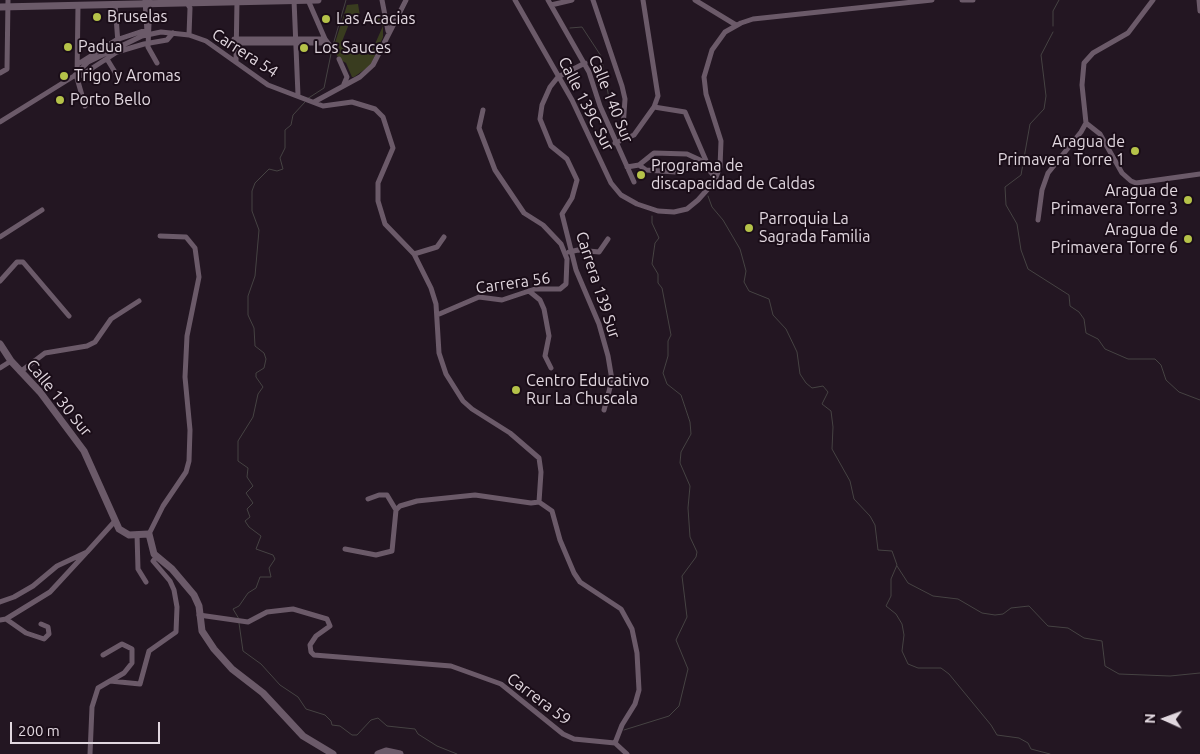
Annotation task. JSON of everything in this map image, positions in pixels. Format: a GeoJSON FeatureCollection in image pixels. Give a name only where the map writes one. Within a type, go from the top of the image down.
{"type":"FeatureCollection","features":[{"type":"Feature","properties":{"kind":"street"},"geometry":{"type":"LineString","coordinates":[[294,0],[300,96]]}},
{"type":"Feature","properties":{"kind":"street"},"geometry":{"type":"LineString","coordinates":[[235,41],[328,43],[308,0]]}},
{"type":"Feature","properties":{"kind":"street"},"geometry":{"type":"LineString","coordinates":[[0,7],[8,4],[318,0]]}},
{"type":"Feature","properties":{"kind":"street"},"geometry":{"type":"LineString","coordinates":[[382,0],[388,32]]}},
{"type":"Feature","properties":{"kind":"street"},"geometry":{"type":"LineString","coordinates":[[311,101],[360,77],[373,65],[381,52],[388,32],[406,0]]}},
{"type":"Feature","properties":{"kind":"street","name":"Calle 139C Sur"},"geometry":{"type":"LineString","coordinates":[[515,0],[582,121],[605,173],[621,195],[647,208],[666,212],[681,211],[698,200],[716,178]]}},
{"type":"Feature","properties":{"kind":"street"},"geometry":{"type":"LineString","coordinates":[[550,3],[572,0]]}},
{"type":"Feature","properties":{"kind":"street"},"geometry":{"type":"LineString","coordinates":[[593,0],[622,86],[625,99],[623,128],[628,138]]}},
{"type":"Feature","properties":{"kind":"street"},"geometry":{"type":"LineString","coordinates":[[615,143],[634,135],[654,107],[658,96],[643,0]]}},
{"type":"Feature","properties":{"kind":"street"},"geometry":{"type":"LineString","coordinates":[[694,0],[736,25]]}},
{"type":"Feature","properties":{"kind":"street"},"geometry":{"type":"LineString","coordinates":[[716,178],[722,159],[721,141],[706,94],[704,77],[708,59],[716,43],[725,32],[736,25],[764,18],[932,0]]}},
{"type":"Feature","properties":{"kind":"street"},"geometry":{"type":"LineString","coordinates":[[962,0],[973,0]]}},
{"type":"Feature","properties":{"kind":"street"},"geometry":{"type":"LineString","coordinates":[[1038,220],[1042,190],[1048,173],[1086,124],[1082,85],[1084,63],[1093,53],[1128,33],[1153,0]]}},
{"type":"Feature","properties":{"kind":"street"},"geometry":{"type":"LineString","coordinates":[[1199,0],[1200,11]]}},
{"type":"Feature","properties":{"kind":"street"},"geometry":{"type":"LineString","coordinates":[[186,1],[190,8],[189,35]]}},
{"type":"Feature","properties":{"kind":"street"},"geometry":{"type":"LineString","coordinates":[[235,61],[237,1]]}},
{"type":"Feature","properties":{"kind":"street"},"geometry":{"type":"LineString","coordinates":[[147,2],[148,43],[157,63]]}},
{"type":"Feature","properties":{"kind":"street"},"geometry":{"type":"LineString","coordinates":[[77,3],[77,76],[85,106]]}},
{"type":"Feature","properties":{"kind":"street","name":"Calle 140 Sur"},"geometry":{"type":"LineString","coordinates":[[550,3],[584,63],[615,143],[634,182]]}},
{"type":"Feature","properties":{"kind":"street"},"geometry":{"type":"LineString","coordinates":[[2,72],[7,68],[8,4]]}},
{"type":"Feature","properties":{"kind":"street"},"geometry":{"type":"LineString","coordinates":[[115,4],[119,46]]}},
{"type":"Feature","properties":{"kind":"street","name":"Carrera 54"},"geometry":{"type":"LineString","coordinates":[[77,76],[88,62],[147,32],[173,33],[189,35],[206,42],[268,85],[325,106],[352,102],[375,109],[383,117],[393,148],[378,183],[378,201],[385,224],[414,254]]}},
{"type":"Feature","properties":{"kind":"street","name":"Carrera 54"},"geometry":{"type":"LineString","coordinates":[[78,64],[119,46],[167,40],[173,33]]}},
{"type":"Feature","properties":{"kind":"street","name":"Carrera 54"},"geometry":{"type":"LineString","coordinates":[[2,120],[107,59],[119,46]]}},
{"type":"Feature","properties":{"kind":"street"},"geometry":{"type":"LineString","coordinates":[[107,59],[118,77]]}},
{"type":"Feature","properties":{"kind":"street"},"geometry":{"type":"LineString","coordinates":[[339,59],[347,77],[344,84]]}},
{"type":"Feature","properties":{"kind":"street"},"geometry":{"type":"LineString","coordinates":[[558,77],[584,63]]}},
{"type":"Feature","properties":{"kind":"street","name":"Carrera 139 Sur"},"geometry":{"type":"LineString","coordinates":[[558,77],[546,95],[540,119],[551,146],[567,159],[577,180],[572,200],[562,214],[569,252],[599,324],[608,356],[612,380],[604,410]]}},
{"type":"Feature","properties":{"kind":"street"},"geometry":{"type":"LineString","coordinates":[[654,107],[685,112],[710,170],[716,178]]}},
{"type":"Feature","properties":{"kind":"street"},"geometry":{"type":"LineString","coordinates":[[483,110],[479,128],[495,170],[524,213],[549,230],[569,252],[599,252],[608,239]]}},
{"type":"Feature","properties":{"kind":"street"},"geometry":{"type":"LineString","coordinates":[[1086,124],[1100,134],[1122,174],[1131,181],[1136,183],[1200,174]]}},
{"type":"Feature","properties":{"kind":"street"},"geometry":{"type":"LineString","coordinates":[[627,167],[639,165],[650,154],[658,152],[694,157],[710,170]]}},
{"type":"Feature","properties":{"kind":"street"},"geometry":{"type":"LineString","coordinates":[[639,165],[646,170],[675,172]]}},
{"type":"Feature","properties":{"kind":"street"},"geometry":{"type":"LineString","coordinates":[[0,237],[42,210]]}},
{"type":"Feature","properties":{"kind":"street"},"geometry":{"type":"LineString","coordinates":[[160,236],[186,237],[195,248],[199,277],[187,336],[185,378],[190,430],[189,461],[186,472],[163,506],[149,534],[153,552],[172,569],[194,595],[199,606],[200,623],[205,636],[214,649],[232,668],[263,693],[303,736],[333,754]]}},
{"type":"Feature","properties":{"kind":"street"},"geometry":{"type":"LineString","coordinates":[[444,237],[437,246],[414,254],[431,288],[437,316],[439,353],[446,374],[456,391],[472,409],[510,433],[539,458],[542,472],[538,502]]}},
{"type":"Feature","properties":{"kind":"street","name":"Carrera 56"},"geometry":{"type":"LineString","coordinates":[[437,316],[478,297],[502,300],[528,291],[565,286],[569,252]]}},
{"type":"Feature","properties":{"kind":"street"},"geometry":{"type":"LineString","coordinates":[[0,281],[17,262],[23,262],[68,316]]}},
{"type":"Feature","properties":{"kind":"street"},"geometry":{"type":"LineString","coordinates":[[528,291],[540,300],[544,308],[549,336],[545,356],[551,368]]}},
{"type":"Feature","properties":{"kind":"street"},"geometry":{"type":"LineString","coordinates":[[20,372],[44,353],[87,346],[95,342],[111,319],[139,301]]}},
{"type":"Feature","properties":{"kind":"street","name":"Calle 130 Sur"},"geometry":{"type":"LineString","coordinates":[[0,344],[11,361],[40,392],[84,451],[115,521],[122,532],[129,535],[149,534]]}},
{"type":"Feature","properties":{"kind":"street"},"geometry":{"type":"LineString","coordinates":[[0,368],[11,361]]}},
{"type":"Feature","properties":{"kind":"street"},"geometry":{"type":"LineString","coordinates":[[345,550],[376,555],[392,551],[396,510],[387,496],[379,495],[368,499]]}},
{"type":"Feature","properties":{"kind":"street"},"geometry":{"type":"LineString","coordinates":[[396,510],[400,506],[417,500],[461,496],[538,502],[552,511],[560,540],[574,573],[580,582],[621,609],[632,628],[637,653],[639,690],[635,704],[622,725],[615,743],[627,754]]}},
{"type":"Feature","properties":{"kind":"street"},"geometry":{"type":"LineString","coordinates":[[42,624],[48,627],[49,634],[44,639],[26,633],[3,619],[50,592],[115,521]]}},
{"type":"Feature","properties":{"kind":"street"},"geometry":{"type":"LineString","coordinates":[[136,534],[138,569],[146,582]]}},
{"type":"Feature","properties":{"kind":"street"},"geometry":{"type":"LineString","coordinates":[[0,602],[14,598],[33,586],[57,566],[87,552]]}},
{"type":"Feature","properties":{"kind":"street"},"geometry":{"type":"LineString","coordinates":[[110,681],[140,684],[149,651],[176,632],[177,607],[174,590],[170,581],[153,561],[157,556]]}},
{"type":"Feature","properties":{"kind":"street","name":"Carrera 59"},"geometry":{"type":"LineString","coordinates":[[199,615],[248,622],[267,612],[293,609],[327,619],[330,626],[316,636],[310,645],[311,652],[314,655],[450,666],[501,684],[553,726],[574,739],[615,743]]}},
{"type":"Feature","properties":{"kind":"street"},"geometry":{"type":"LineString","coordinates":[[90,754],[94,696],[100,686],[124,673],[132,662],[132,649],[122,644],[103,655]]}},
{"type":"Feature","properties":{"kind":"street"},"geometry":{"type":"LineString","coordinates":[[378,754],[386,751],[400,754]]}},
{"type":"Feature","properties":{"kind":"green space"},"geometry":{"type":"Polygon","coordinates":[[[358,4],[360,16],[353,14],[341,44],[370,55],[383,26],[383,37],[371,65],[352,77],[346,63],[339,59],[333,49],[347,5],[358,4]]]}},
{"type":"Feature","properties":{"kind":"green space"},"geometry":{"type":"Polygon","coordinates":[[[383,18],[383,26],[375,22],[375,19],[383,18]]]}},
{"type":"Feature","properties":{"kind":"waterway"},"geometry":{"type":"LineString","coordinates":[[333,45],[346,0]]}},
{"type":"Feature","properties":{"kind":"waterway"},"geometry":{"type":"LineString","coordinates":[[1053,26],[1053,11],[1059,0]]}},
{"type":"Feature","properties":{"kind":"waterway"},"geometry":{"type":"LineString","coordinates":[[570,28],[582,27],[601,56],[612,114]]}},
{"type":"Feature","properties":{"kind":"waterway"},"geometry":{"type":"LineString","coordinates":[[1053,32],[1041,55],[1046,96],[1044,109],[1030,124],[1021,175],[1005,187],[1006,205],[1017,224],[1021,250],[1028,269],[1069,295],[1070,306],[1079,312],[1084,319],[1086,333],[1098,339],[1105,349],[1128,359],[1155,359],[1161,365],[1166,380],[1179,392],[1200,400]]}},
{"type":"Feature","properties":{"kind":"waterway"},"geometry":{"type":"LineString","coordinates":[[307,99],[324,88],[332,49]]}},
{"type":"Feature","properties":{"kind":"waterway"},"geometry":{"type":"LineString","coordinates":[[239,619],[233,609],[239,606],[248,593],[256,588],[260,577],[271,577],[269,568],[275,559],[273,555],[256,549],[261,536],[249,527],[245,521],[250,517],[247,509],[253,503],[246,493],[253,486],[247,477],[248,468],[238,461],[238,441],[253,417],[258,394],[263,387],[256,377],[256,373],[264,368],[266,359],[264,353],[255,346],[254,328],[248,315],[248,296],[255,276],[259,230],[252,211],[252,191],[255,183],[269,169],[277,171],[283,169],[280,158],[285,148],[285,130],[291,125],[293,115],[305,102]]}},
{"type":"Feature","properties":{"kind":"waterway"},"geometry":{"type":"LineString","coordinates":[[658,168],[685,170]]}},
{"type":"Feature","properties":{"kind":"waterway"},"geometry":{"type":"LineString","coordinates":[[708,196],[712,207],[723,220],[740,249],[746,271],[744,282],[749,291],[769,299],[773,315],[786,329],[797,352],[800,374],[806,383],[812,388],[823,386],[828,392],[822,404],[831,411],[833,427],[832,449],[850,481],[854,499],[870,516],[875,525],[878,550],[892,551],[897,565],[891,579],[891,596],[886,606],[896,614],[902,624],[904,635],[902,651],[908,664],[918,668],[941,668],[949,674],[997,735],[1019,738],[1028,743],[1031,749],[1050,754]]}},
{"type":"Feature","properties":{"kind":"waterway"},"geometry":{"type":"LineString","coordinates":[[624,730],[669,716],[679,706],[688,669],[676,640],[687,617],[682,576],[696,557],[697,552],[690,537],[688,508],[690,486],[680,463],[681,452],[691,434],[690,422],[681,395],[667,384],[663,373],[668,356],[668,341],[671,335],[662,288],[658,283],[658,274],[652,264],[655,243],[659,238],[652,223],[652,216]]}},
{"type":"Feature","properties":{"kind":"waterway"},"geometry":{"type":"LineString","coordinates":[[897,566],[908,583],[933,596],[958,599],[982,613],[995,615],[1003,614],[1011,608],[1029,606],[1048,626],[1068,628],[1084,638],[1102,641],[1105,666],[1119,674],[1170,676],[1200,673]]}},
{"type":"Feature","properties":{"kind":"waterway"},"geometry":{"type":"LineString","coordinates":[[239,623],[243,651],[261,664],[280,685],[298,697],[306,709],[325,715],[332,725],[340,726],[352,735],[357,735],[371,720],[378,718],[387,726],[415,729],[418,734],[437,746],[457,754]]}},
{"type":"Feature","properties":{"kind":"place","name":"Bruselas"},"geometry":{"type":"Point","coordinates":[97,17]}},
{"type":"Feature","properties":{"kind":"place","name":"Las Acacias"},"geometry":{"type":"Point","coordinates":[326,19]}},
{"type":"Feature","properties":{"kind":"place","name":"Padua"},"geometry":{"type":"Point","coordinates":[68,47]}},
{"type":"Feature","properties":{"kind":"place","name":"Los Sauces"},"geometry":{"type":"Point","coordinates":[304,48]}},
{"type":"Feature","properties":{"kind":"place","name":"Trigo y Aromas"},"geometry":{"type":"Point","coordinates":[64,76]}},
{"type":"Feature","properties":{"kind":"place","name":"Porto Bello"},"geometry":{"type":"Point","coordinates":[60,100]}},
{"type":"Feature","properties":{"kind":"place","name":"Aragua de Primavera Torre 1"},"geometry":{"type":"Point","coordinates":[1135,151]}},
{"type":"Feature","properties":{"kind":"place","name":"Programa de discapacidad de Caldas"},"geometry":{"type":"Point","coordinates":[641,175]}},
{"type":"Feature","properties":{"kind":"place","name":"Aragua de Primavera Torre 3"},"geometry":{"type":"Point","coordinates":[1188,200]}},
{"type":"Feature","properties":{"kind":"place","name":"Parroquia La Sagrada Familia"},"geometry":{"type":"Point","coordinates":[749,228]}},
{"type":"Feature","properties":{"kind":"place","name":"Aragua de Primavera Torre 6"},"geometry":{"type":"Point","coordinates":[1188,239]}},
{"type":"Feature","properties":{"kind":"place","name":"Centro Educativo Rur La Chuscala"},"geometry":{"type":"Point","coordinates":[516,390]}}]}
